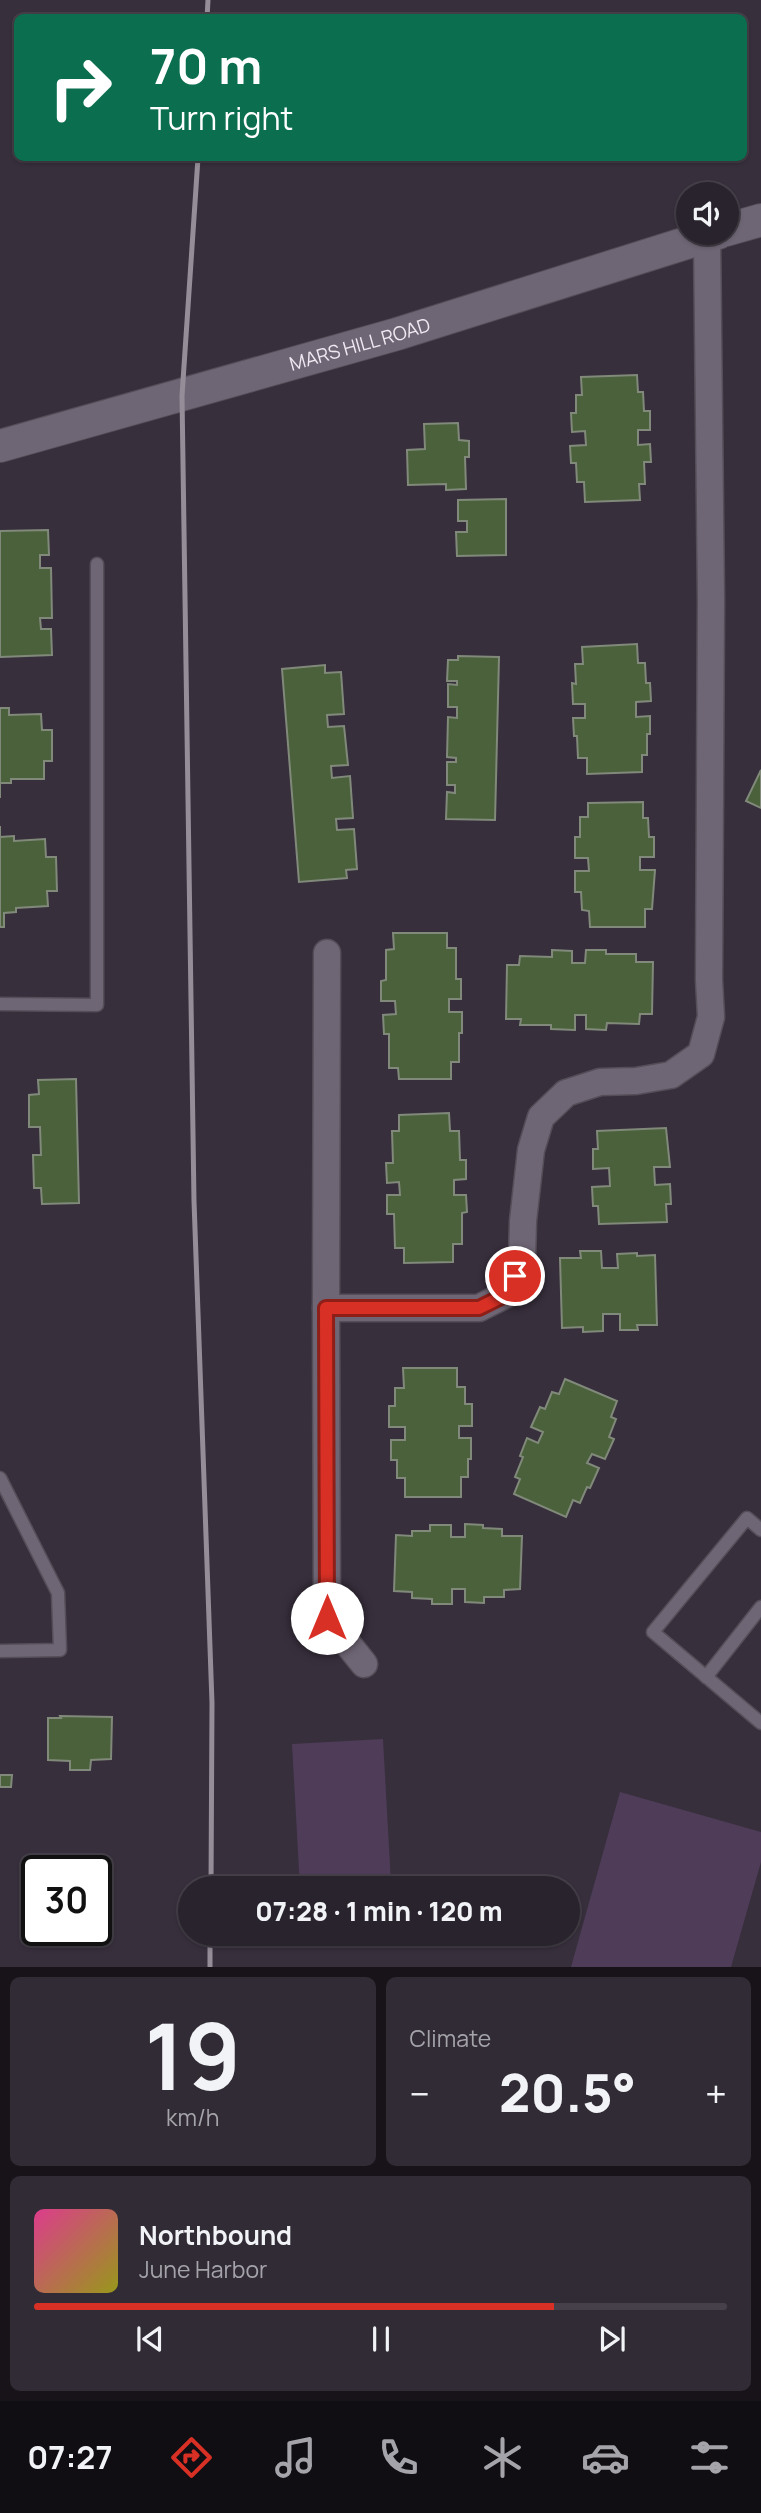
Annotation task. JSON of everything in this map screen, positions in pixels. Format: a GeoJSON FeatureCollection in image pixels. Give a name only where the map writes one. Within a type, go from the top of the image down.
{"type":"FeatureCollection","features":[{"type":"Feature","properties":{"kind":"street","name":"MARS HILL ROAD"},"geometry":{"type":"LineString","coordinates":[[739,226],[761,220]]}},
{"type":"Feature","properties":{"kind":"street","name":"MARS HILL ROAD"},"geometry":{"type":"LineString","coordinates":[[0,446],[397,334],[679,245]]}},
{"type":"Feature","properties":{"kind":"street"},"geometry":{"type":"LineString","coordinates":[[326,1308],[479,1308],[509,1293],[522,1259],[523,1221],[531,1150],[541,1117],[566,1093],[600,1082],[636,1081],[671,1075],[701,1054],[711,1017],[711,640],[717,245]]}},
{"type":"Feature","properties":{"kind":"street"},"geometry":{"type":"LineString","coordinates":[[327,953],[327,1618],[364,1664]]}},
{"type":"Feature","properties":{"kind":"lane"},"geometry":{"type":"LineString","coordinates":[[0,1004],[97,1005],[97,564]]}},
{"type":"Feature","properties":{"kind":"lane"},"geometry":{"type":"LineString","coordinates":[[0,1478],[58,1593],[60,1650],[0,1651]]}},
{"type":"Feature","properties":{"kind":"lane"},"geometry":{"type":"LineString","coordinates":[[761,1530],[747,1518],[653,1632],[761,1723]]}},
{"type":"Feature","properties":{"kind":"lane"},"geometry":{"type":"LineString","coordinates":[[706,1677],[761,1607]]}},
{"type":"Feature","properties":{"kind":"shaded area"},"geometry":{"type":"Polygon","coordinates":[[[383,1739],[391,1876],[299,1876],[292,1744],[383,1739]]]}},
{"type":"Feature","properties":{"kind":"shaded area"},"geometry":{"type":"Polygon","coordinates":[[[620,1792],[761,1832],[761,1862],[731,1967],[571,1967],[577,1946],[580,1946],[580,1935],[620,1792]]]}},
{"type":"Feature","properties":{"kind":"building"},"geometry":{"type":"Polygon","coordinates":[[[637,375],[638,392],[643,392],[644,411],[650,411],[650,430],[638,430],[638,445],[650,444],[651,462],[644,462],[645,484],[639,484],[640,500],[585,502],[584,482],[577,482],[576,463],[571,463],[570,446],[586,445],[585,431],[572,432],[571,413],[576,413],[576,395],[582,395],[581,377],[637,375]]]}},
{"type":"Feature","properties":{"kind":"building"},"geometry":{"type":"Polygon","coordinates":[[[458,423],[459,440],[469,441],[469,457],[465,457],[466,489],[446,490],[446,484],[408,485],[407,450],[425,449],[424,424],[458,423]]]}},
{"type":"Feature","properties":{"kind":"building"},"geometry":{"type":"Polygon","coordinates":[[[506,499],[506,555],[457,556],[456,532],[467,532],[467,521],[458,521],[458,500],[506,499]]]}},
{"type":"Feature","properties":{"kind":"building"},"geometry":{"type":"Polygon","coordinates":[[[48,530],[49,555],[40,555],[40,568],[51,568],[52,618],[40,618],[41,629],[51,629],[52,655],[0,657],[0,531],[48,530]]]}},
{"type":"Feature","properties":{"kind":"building"},"geometry":{"type":"Polygon","coordinates":[[[637,644],[638,663],[645,663],[646,683],[650,683],[651,701],[636,702],[636,717],[650,716],[647,755],[642,755],[642,772],[587,774],[587,758],[578,758],[577,736],[574,736],[573,718],[585,718],[585,704],[573,704],[575,664],[583,664],[582,647],[637,644]]]}},
{"type":"Feature","properties":{"kind":"building"},"geometry":{"type":"Polygon","coordinates":[[[458,656],[499,657],[495,820],[446,819],[447,792],[455,793],[455,785],[447,785],[447,762],[456,762],[456,758],[447,757],[448,717],[457,718],[457,707],[448,707],[448,684],[457,685],[457,681],[447,681],[448,660],[458,660],[458,656]]]}},
{"type":"Feature","properties":{"kind":"building"},"geometry":{"type":"Polygon","coordinates":[[[325,665],[325,673],[341,672],[344,714],[327,715],[328,727],[344,726],[348,765],[331,766],[332,778],[350,776],[353,818],[336,819],[337,830],[354,829],[357,869],[346,870],[347,878],[299,882],[282,669],[325,665]]]}},
{"type":"Feature","properties":{"kind":"building"},"geometry":{"type":"Polygon","coordinates":[[[0,708],[9,708],[9,715],[41,714],[42,730],[52,730],[52,761],[44,761],[44,779],[11,779],[11,783],[0,783],[0,708]]]}},
{"type":"Feature","properties":{"kind":"building"},"geometry":{"type":"Polygon","coordinates":[[[761,770],[761,808],[746,801],[761,770]]]}},
{"type":"Feature","properties":{"kind":"building"},"geometry":{"type":"Polygon","coordinates":[[[643,802],[643,818],[648,818],[649,837],[654,837],[654,857],[640,857],[640,870],[655,870],[652,909],[645,909],[645,927],[590,927],[589,911],[582,910],[581,892],[575,892],[575,871],[589,871],[588,858],[575,858],[575,837],[580,837],[580,817],[588,817],[588,803],[643,802]]]}},
{"type":"Feature","properties":{"kind":"building"},"geometry":{"type":"Polygon","coordinates":[[[14,836],[14,841],[45,839],[46,857],[56,857],[57,891],[47,891],[48,906],[16,908],[16,912],[4,913],[4,927],[0,927],[0,837],[14,836]]]}},
{"type":"Feature","properties":{"kind":"building"},"geometry":{"type":"Polygon","coordinates":[[[393,933],[447,933],[447,948],[456,948],[456,979],[461,979],[461,999],[449,999],[449,1012],[462,1012],[462,1033],[459,1033],[459,1062],[451,1062],[451,1079],[399,1079],[398,1068],[389,1068],[389,1034],[384,1034],[383,1015],[396,1014],[395,1001],[381,1001],[381,981],[386,980],[386,950],[394,949],[393,933]]]}},
{"type":"Feature","properties":{"kind":"building"},"geometry":{"type":"Polygon","coordinates":[[[552,950],[572,951],[572,963],[585,963],[586,950],[606,950],[606,954],[636,954],[636,962],[653,962],[652,1014],[640,1014],[639,1024],[607,1023],[606,1030],[586,1029],[586,1015],[575,1015],[575,1030],[551,1029],[551,1025],[520,1025],[521,1019],[506,1019],[507,965],[519,965],[520,956],[552,957],[552,950]]]}},
{"type":"Feature","properties":{"kind":"building"},"geometry":{"type":"Polygon","coordinates":[[[76,1079],[79,1203],[42,1204],[41,1188],[34,1188],[33,1155],[41,1155],[40,1127],[29,1127],[29,1095],[39,1094],[38,1080],[76,1079]]]}},
{"type":"Feature","properties":{"kind":"building"},"geometry":{"type":"Polygon","coordinates":[[[449,1113],[450,1131],[459,1131],[460,1160],[466,1160],[466,1179],[454,1180],[454,1195],[466,1195],[467,1212],[462,1213],[462,1244],[453,1244],[453,1262],[404,1263],[404,1248],[395,1248],[394,1214],[387,1214],[387,1195],[400,1195],[399,1182],[387,1183],[386,1163],[393,1163],[392,1131],[399,1131],[399,1115],[449,1113]]]}},
{"type":"Feature","properties":{"kind":"building"},"geometry":{"type":"Polygon","coordinates":[[[666,1128],[670,1167],[654,1167],[655,1185],[670,1184],[671,1204],[666,1204],[667,1222],[599,1224],[598,1206],[593,1206],[592,1187],[610,1186],[609,1168],[593,1169],[593,1149],[598,1149],[597,1131],[666,1128]]]}},
{"type":"Feature","properties":{"kind":"building"},"geometry":{"type":"Polygon","coordinates":[[[580,1251],[601,1251],[602,1268],[618,1268],[617,1254],[655,1255],[657,1325],[637,1325],[638,1330],[620,1330],[620,1314],[603,1314],[603,1331],[583,1332],[583,1327],[562,1328],[560,1258],[581,1258],[580,1251]]]}},
{"type":"Feature","properties":{"kind":"building"},"geometry":{"type":"Polygon","coordinates":[[[403,1368],[457,1368],[457,1387],[465,1387],[465,1404],[472,1404],[472,1426],[459,1426],[459,1438],[471,1438],[468,1477],[461,1477],[461,1497],[405,1497],[405,1478],[397,1478],[397,1460],[391,1460],[391,1440],[405,1440],[405,1427],[389,1427],[389,1406],[395,1406],[395,1388],[404,1388],[403,1368]]]}},
{"type":"Feature","properties":{"kind":"building"},"geometry":{"type":"Polygon","coordinates":[[[565,1379],[617,1401],[611,1417],[616,1419],[609,1437],[614,1439],[605,1459],[592,1454],[587,1463],[599,1468],[580,1503],[573,1500],[566,1517],[514,1494],[520,1479],[515,1477],[527,1438],[538,1443],[543,1432],[531,1427],[540,1407],[545,1409],[552,1392],[559,1394],[565,1379]]]}},
{"type":"Feature","properties":{"kind":"building"},"geometry":{"type":"Polygon","coordinates":[[[465,1524],[502,1529],[502,1536],[522,1536],[520,1589],[504,1590],[504,1597],[484,1597],[484,1603],[465,1602],[465,1589],[452,1589],[452,1604],[432,1604],[432,1599],[412,1598],[412,1592],[394,1591],[396,1535],[412,1536],[412,1531],[430,1531],[430,1525],[451,1525],[451,1537],[465,1537],[465,1524]]]}},
{"type":"Feature","properties":{"kind":"building"},"geometry":{"type":"Polygon","coordinates":[[[60,1716],[112,1717],[111,1759],[91,1760],[90,1770],[70,1770],[70,1761],[48,1760],[48,1718],[61,1718],[60,1716]]]}},
{"type":"Feature","properties":{"kind":"building"},"geometry":{"type":"Polygon","coordinates":[[[0,1775],[12,1775],[11,1787],[0,1787],[0,1775]]]}},
{"type":"Feature","properties":{"kind":"railway"},"geometry":{"type":"LineString","coordinates":[[207,14],[208,0]]}},
{"type":"Feature","properties":{"kind":"railway"},"geometry":{"type":"LineString","coordinates":[[198,161],[182,396],[194,1201],[212,1703],[211,1876]]}},
{"type":"Feature","properties":{"kind":"railway"},"geometry":{"type":"LineString","coordinates":[[210,1946],[210,1967]]}},
{"type":"Feature","properties":{"kind":"route"},"geometry":{"type":"LineString","coordinates":[[327,1618],[326,1308],[479,1308],[509,1293],[515,1276]]}}]}
